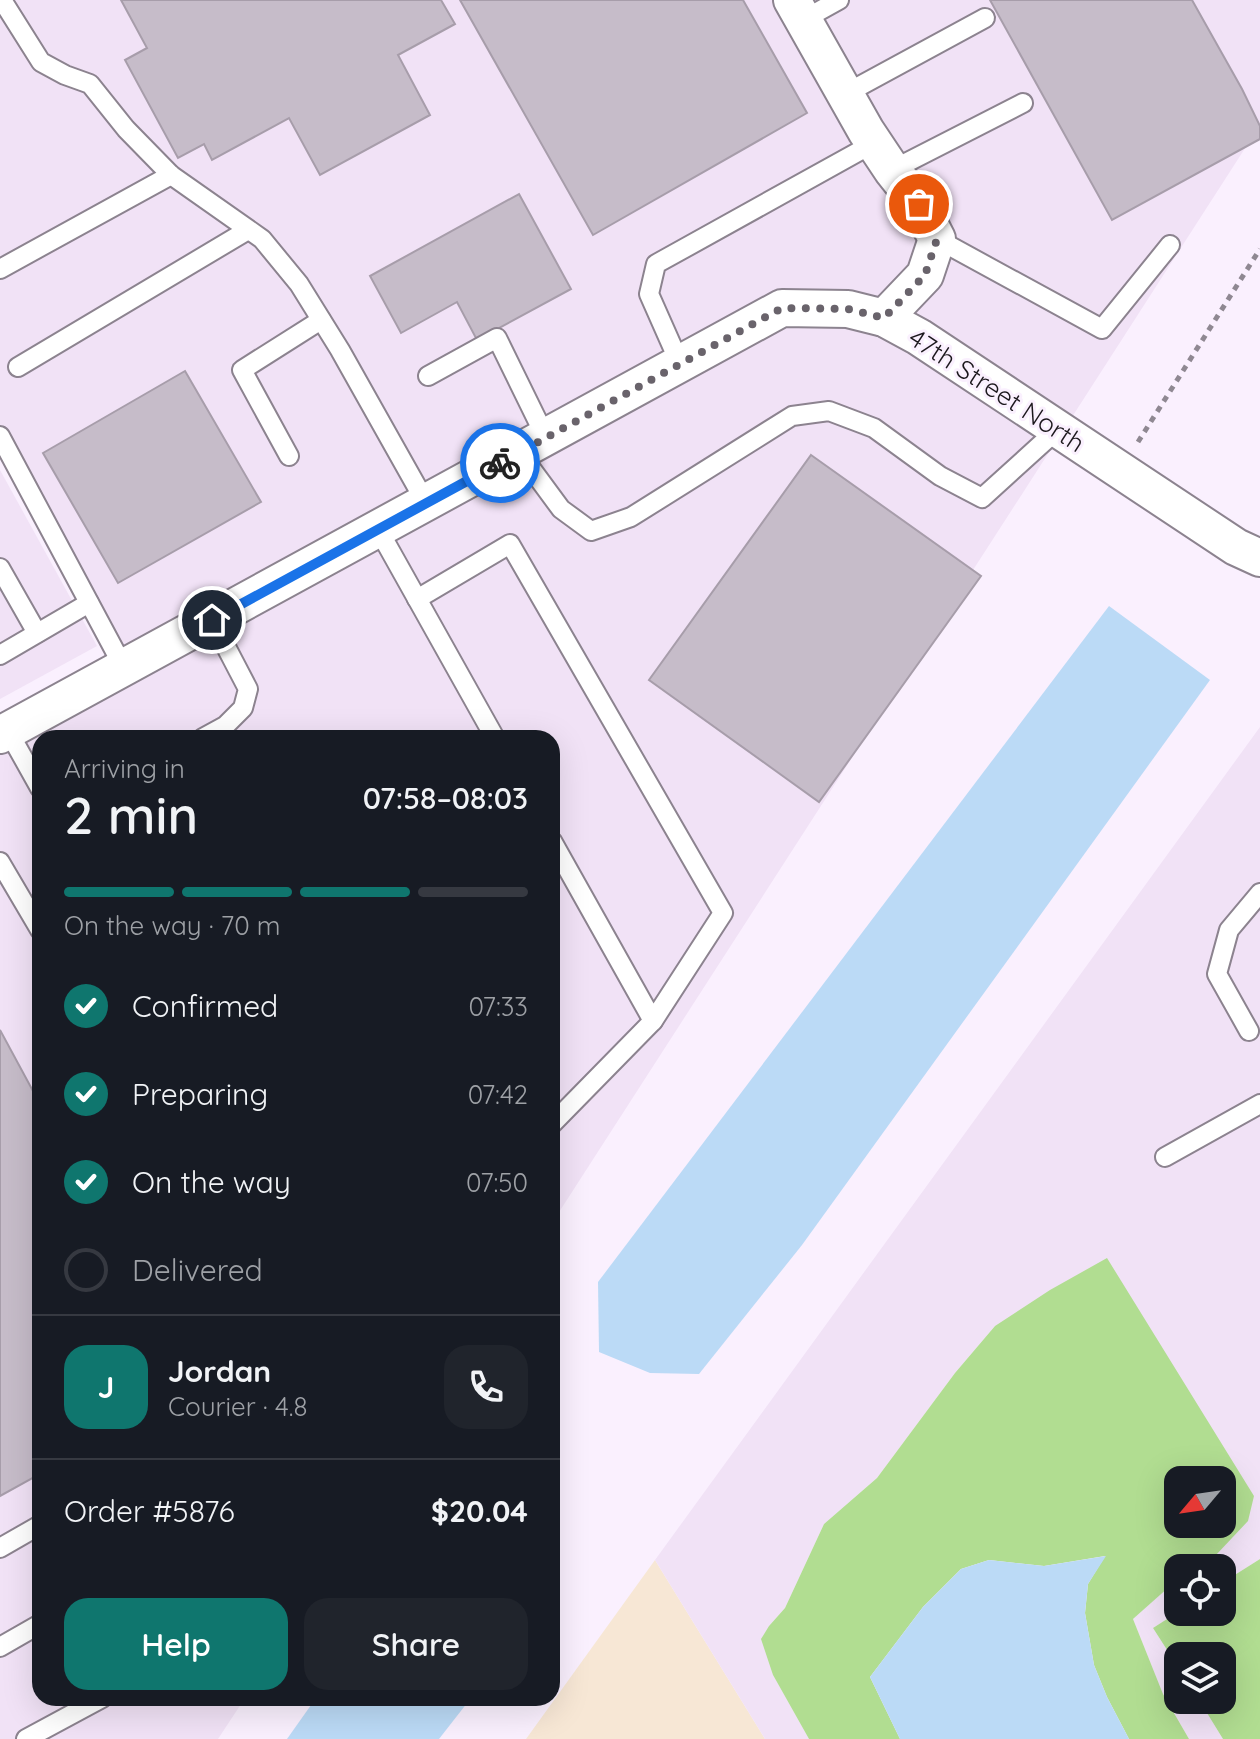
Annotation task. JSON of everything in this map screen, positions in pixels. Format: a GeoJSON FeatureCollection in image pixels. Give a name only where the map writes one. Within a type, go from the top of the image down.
{"type":"FeatureCollection","features":[{"type":"Feature","properties":{"kind":"street"},"geometry":{"type":"LineString","coordinates":[[798,10],[883,157],[919,204],[937,239],[925,275],[884,318]]}},
{"type":"Feature","properties":{"kind":"street","name":"47th Street North"},"geometry":{"type":"LineString","coordinates":[[4,733],[782,308],[848,309],[884,318],[919,337],[1236,547],[1260,558]]}},
{"type":"Feature","properties":{"kind":"lane"},"geometry":{"type":"LineString","coordinates":[[2,0],[41,62],[90,84],[126,129],[171,175],[262,239],[299,284],[426,503]]}},
{"type":"Feature","properties":{"kind":"lane"},"geometry":{"type":"LineString","coordinates":[[798,10],[839,0]]}},
{"type":"Feature","properties":{"kind":"lane"},"geometry":{"type":"LineString","coordinates":[[845,94],[985,18]]}},
{"type":"Feature","properties":{"kind":"lane"},"geometry":{"type":"LineString","coordinates":[[680,364],[649,294],[656,264],[883,157],[1023,103]]}},
{"type":"Feature","properties":{"kind":"lane"},"geometry":{"type":"LineString","coordinates":[[0,269],[171,175]]}},
{"type":"Feature","properties":{"kind":"lane"},"geometry":{"type":"LineString","coordinates":[[18,367],[248,230]]}},
{"type":"Feature","properties":{"kind":"lane"},"geometry":{"type":"LineString","coordinates":[[937,239],[1102,329],[1170,245]]}},
{"type":"Feature","properties":{"kind":"lane"},"geometry":{"type":"LineString","coordinates":[[289,456],[242,370],[321,320]]}},
{"type":"Feature","properties":{"kind":"lane"},"geometry":{"type":"LineString","coordinates":[[428,376],[497,338],[532,445],[561,509],[591,531],[631,517],[792,416],[829,411],[874,428],[940,476],[982,498],[1058,429]]}},
{"type":"Feature","properties":{"kind":"lane"},"geometry":{"type":"LineString","coordinates":[[0,436],[124,668]]}},
{"type":"Feature","properties":{"kind":"lane"},"geometry":{"type":"LineString","coordinates":[[378,529],[491,730]]}},
{"type":"Feature","properties":{"kind":"lane"},"geometry":{"type":"LineString","coordinates":[[417,599],[510,544],[723,913],[653,1021],[560,1116]]}},
{"type":"Feature","properties":{"kind":"lane"},"geometry":{"type":"LineString","coordinates":[[0,568],[37,633]]}},
{"type":"Feature","properties":{"kind":"lane"},"geometry":{"type":"LineString","coordinates":[[0,655],[89,603]]}},
{"type":"Feature","properties":{"kind":"lane"},"geometry":{"type":"LineString","coordinates":[[212,620],[248,689],[243,708],[218,730]]}},
{"type":"Feature","properties":{"kind":"lane"},"geometry":{"type":"LineString","coordinates":[[4,733],[32,776]]}},
{"type":"Feature","properties":{"kind":"lane"},"geometry":{"type":"LineString","coordinates":[[560,855],[653,1021]]}},
{"type":"Feature","properties":{"kind":"lane"},"geometry":{"type":"LineString","coordinates":[[0,862],[32,916]]}},
{"type":"Feature","properties":{"kind":"lane"},"geometry":{"type":"LineString","coordinates":[[1249,1031],[1217,974],[1229,930],[1260,893]]}},
{"type":"Feature","properties":{"kind":"lane"},"geometry":{"type":"LineString","coordinates":[[1165,1157],[1260,1104]]}},
{"type":"Feature","properties":{"kind":"lane"},"geometry":{"type":"LineString","coordinates":[[0,1548],[32,1530]]}},
{"type":"Feature","properties":{"kind":"lane"},"geometry":{"type":"LineString","coordinates":[[0,1647],[32,1629]]}},
{"type":"Feature","properties":{"kind":"lane"},"geometry":{"type":"LineString","coordinates":[[26,1739],[87,1706]]}},
{"type":"Feature","properties":{"kind":"path"},"geometry":{"type":"LineString","coordinates":[[1120,470],[1260,249]]}},
{"type":"Feature","properties":{"kind":"shaded area"},"geometry":{"type":"Polygon","coordinates":[[[0,0],[772,0],[851,140],[904,214],[919,242],[910,268],[880,300],[866,296],[866,293],[838,289],[0,715],[103,658],[110,639],[0,439],[0,0]]]}},
{"type":"Feature","properties":{"kind":"shaded area"},"geometry":{"type":"Polygon","coordinates":[[[812,0],[1260,0],[1260,125],[1072,417],[911,313],[937,286],[907,160],[881,122],[812,0]]]}},
{"type":"Feature","properties":{"kind":"shaded area"},"geometry":{"type":"Polygon","coordinates":[[[785,324],[844,325],[874,333],[909,351],[1053,446],[560,1211],[560,730],[40,730],[785,324]]]}},
{"type":"Feature","properties":{"kind":"shaded area"},"geometry":{"type":"Polygon","coordinates":[[[0,470],[97,646],[0,699],[0,470]]]}},
{"type":"Feature","properties":{"kind":"shaded area"},"geometry":{"type":"Polygon","coordinates":[[[1260,727],[1260,1559],[1236,1574],[1236,1554],[1217,1554],[1227,1538],[1236,1538],[1236,1524],[1254,1496],[1236,1484],[1236,1466],[1208,1466],[995,1326],[955,1373],[877,1478],[824,1524],[785,1608],[769,1626],[773,1675],[809,1739],[765,1739],[655,1560],[1260,727]]]}},
{"type":"Feature","properties":{"kind":"shaded area"},"geometry":{"type":"Polygon","coordinates":[[[32,735],[32,1706],[240,1706],[218,1739],[0,1739],[0,752],[32,735]]]}},
{"type":"Feature","properties":{"kind":"shaded area"},"geometry":{"type":"Polygon","coordinates":[[[655,1560],[765,1739],[526,1739],[550,1706],[560,1706],[560,1692],[655,1560]]]}},
{"type":"Feature","properties":{"kind":"shaded area"},"geometry":{"type":"Polygon","coordinates":[[[1164,1591],[1164,1621],[1153,1628],[1164,1645],[1164,1696],[1163,1694],[1133,1619],[1164,1591]]]}},
{"type":"Feature","properties":{"kind":"shaded area"},"geometry":{"type":"Polygon","coordinates":[[[1175,1714],[1208,1714],[1223,1739],[1189,1739],[1175,1714]]]}},
{"type":"Feature","properties":{"kind":"green space"},"geometry":{"type":"Polygon","coordinates":[[[1107,1258],[1235,1466],[1164,1466],[1164,1538],[1232,1538],[1217,1554],[1164,1554],[1164,1591],[1133,1619],[1164,1696],[1164,1714],[1175,1714],[1189,1739],[1129,1739],[1107,1697],[1094,1665],[1085,1613],[1088,1584],[1105,1556],[1044,1566],[989,1560],[961,1569],[923,1607],[870,1677],[900,1739],[809,1739],[773,1675],[761,1639],[785,1608],[824,1524],[877,1478],[955,1373],[995,1326],[1107,1258]]]}},
{"type":"Feature","properties":{"kind":"green space"},"geometry":{"type":"Polygon","coordinates":[[[1236,1467],[1254,1496],[1248,1521],[1236,1534],[1236,1467]]]}},
{"type":"Feature","properties":{"kind":"green space"},"geometry":{"type":"Polygon","coordinates":[[[1260,1559],[1260,1739],[1223,1739],[1208,1714],[1236,1714],[1236,1642],[1164,1642],[1164,1645],[1153,1628],[1164,1621],[1164,1626],[1236,1626],[1236,1574],[1260,1559]]]}},
{"type":"Feature","properties":{"kind":"water"},"geometry":{"type":"Polygon","coordinates":[[[1109,606],[1210,680],[802,1245],[699,1374],[650,1373],[599,1352],[598,1282],[1109,606]]]}},
{"type":"Feature","properties":{"kind":"water"},"geometry":{"type":"Polygon","coordinates":[[[1106,1556],[1088,1584],[1085,1613],[1094,1665],[1129,1739],[900,1739],[870,1677],[923,1607],[961,1569],[989,1560],[1044,1566],[1106,1556]]]}},
{"type":"Feature","properties":{"kind":"water"},"geometry":{"type":"Polygon","coordinates":[[[310,1706],[465,1706],[439,1739],[287,1739],[310,1706]]]}},
{"type":"Feature","properties":{"kind":"building"},"geometry":{"type":"Polygon","coordinates":[[[121,0],[441,0],[455,24],[398,55],[430,115],[320,175],[289,118],[212,160],[204,144],[178,158],[125,60],[147,48],[121,0]]]}},
{"type":"Feature","properties":{"kind":"building"},"geometry":{"type":"Polygon","coordinates":[[[460,0],[743,0],[807,113],[593,235],[460,0]]]}},
{"type":"Feature","properties":{"kind":"building"},"geometry":{"type":"Polygon","coordinates":[[[990,0],[1192,0],[1242,89],[1260,126],[1260,139],[1112,220],[990,0]]]}},
{"type":"Feature","properties":{"kind":"building"},"geometry":{"type":"Polygon","coordinates":[[[519,194],[571,289],[477,340],[457,302],[401,333],[370,276],[519,194]]]}},
{"type":"Feature","properties":{"kind":"building"},"geometry":{"type":"Polygon","coordinates":[[[185,371],[261,502],[118,583],[43,453],[185,371]]]}},
{"type":"Feature","properties":{"kind":"building"},"geometry":{"type":"Polygon","coordinates":[[[811,455],[981,576],[819,802],[649,680],[811,455]]]}},
{"type":"Feature","properties":{"kind":"building"},"geometry":{"type":"Polygon","coordinates":[[[0,1030],[32,1089],[32,1478],[0,1496],[0,1030]]]}},
{"type":"Feature","properties":{"kind":"way so far"},"geometry":{"type":"LineString","coordinates":[[500,463],[782,308],[848,309],[884,318],[925,275],[937,239],[919,204]]}},
{"type":"Feature","properties":{"kind":"route"},"geometry":{"type":"LineString","coordinates":[[212,620],[500,463]]}}]}
